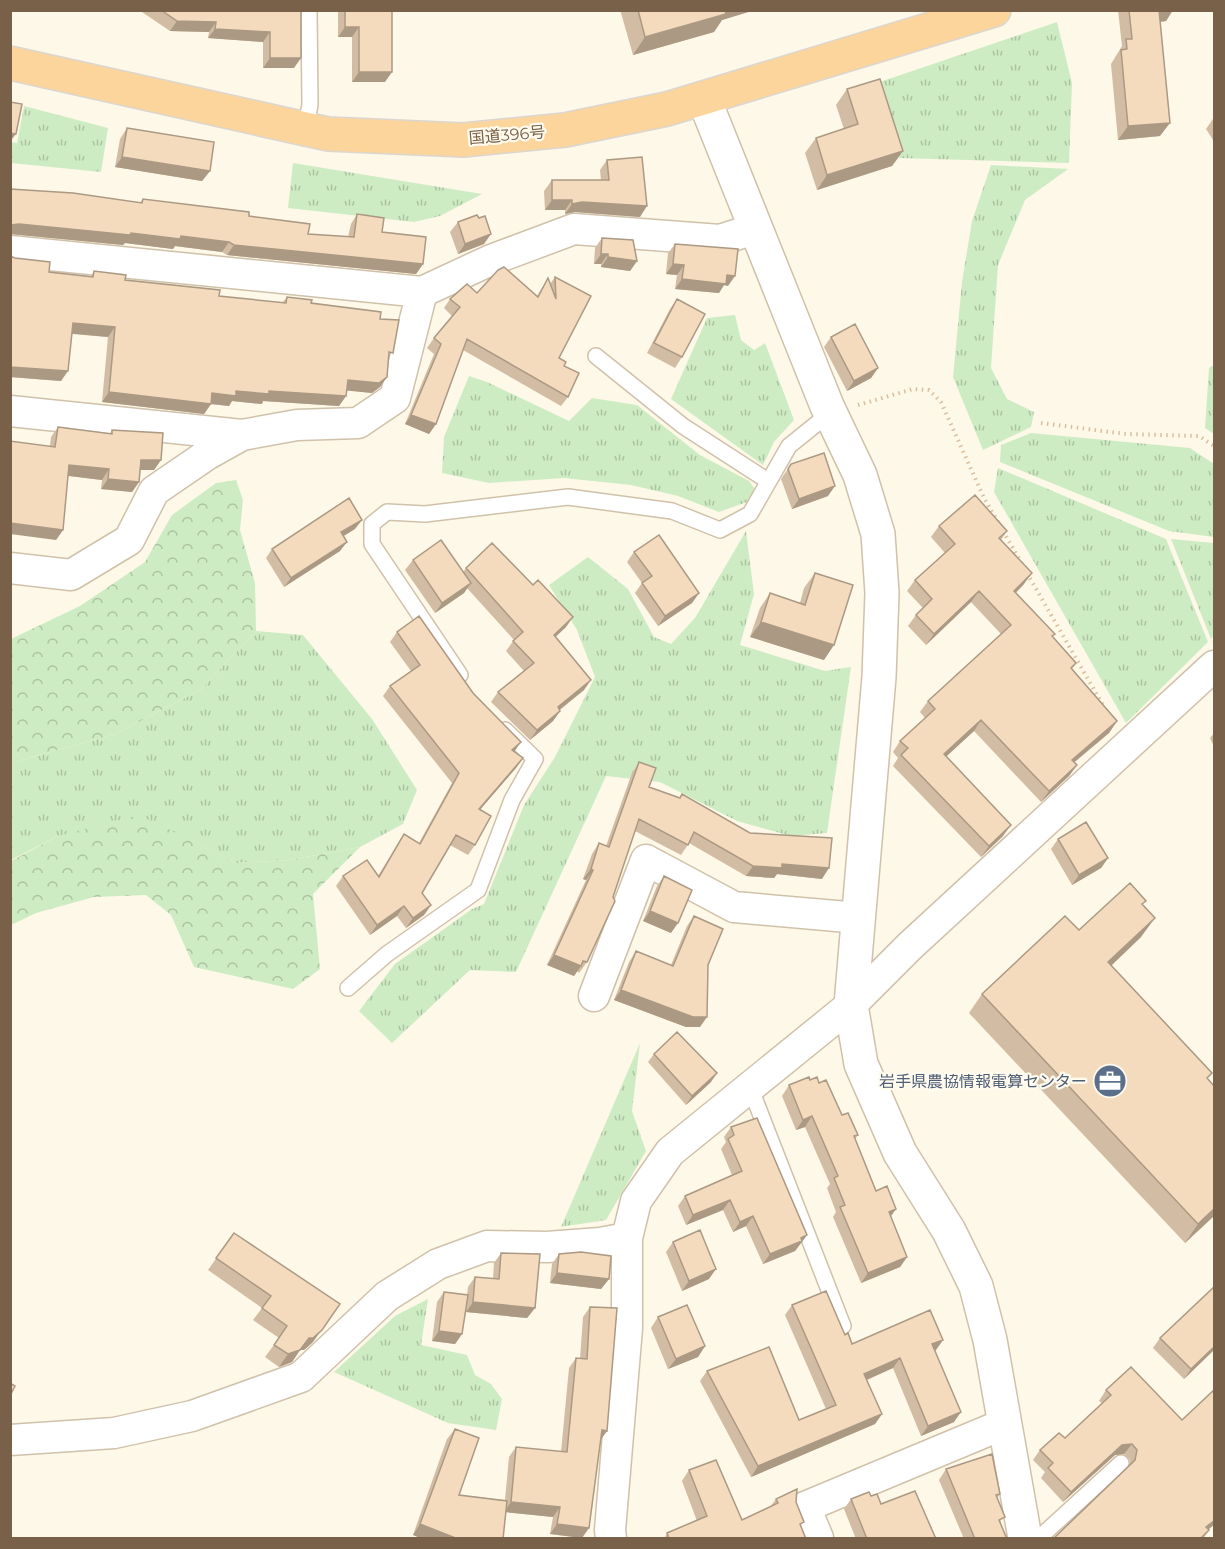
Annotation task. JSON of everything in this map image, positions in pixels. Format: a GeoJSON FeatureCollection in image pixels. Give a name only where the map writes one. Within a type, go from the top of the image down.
{"type":"FeatureCollection","features":[{"type":"Feature","properties":{"kind":"highway","name":"国道396号"},"geometry":{"type":"LineString","coordinates":[[10,63],[328,134],[463,140],[565,130],[704,99],[994,10]]}},
{"type":"Feature","properties":{"kind":"street"},"geometry":{"type":"LineString","coordinates":[[704,99],[754,229],[830,413],[860,475],[878,534],[882,593],[879,677],[851,1005],[861,1064],[882,1113],[900,1153],[949,1231],[976,1286],[990,1340],[1025,1539]]}},
{"type":"Feature","properties":{"kind":"street"},"geometry":{"type":"LineString","coordinates":[[10,251],[422,292],[491,260],[574,229],[720,240],[754,229]]}},
{"type":"Feature","properties":{"kind":"street"},"geometry":{"type":"LineString","coordinates":[[10,411],[242,435],[297,425],[358,423],[395,398],[422,292]]}},
{"type":"Feature","properties":{"kind":"street"},"geometry":{"type":"LineString","coordinates":[[10,568],[71,575],[129,540],[154,491],[208,454],[242,435]]}},
{"type":"Feature","properties":{"kind":"street"},"geometry":{"type":"LineString","coordinates":[[611,1539],[627,1328],[627,1238],[636,1201],[670,1152],[851,1005],[910,946],[1215,666]]}},
{"type":"Feature","properties":{"kind":"street"},"geometry":{"type":"LineString","coordinates":[[594,996],[646,860],[734,907],[859,918]]}},
{"type":"Feature","properties":{"kind":"street"},"geometry":{"type":"LineString","coordinates":[[10,1440],[114,1434],[192,1416],[301,1377],[387,1296],[438,1264],[487,1246],[558,1246],[627,1238]]}},
{"type":"Feature","properties":{"kind":"street"},"geometry":{"type":"LineString","coordinates":[[818,1539],[805,1507],[1004,1424]]}},
{"type":"Feature","properties":{"kind":"lane"},"geometry":{"type":"LineString","coordinates":[[305,129],[310,105],[309,10]]}},
{"type":"Feature","properties":{"kind":"lane"},"geometry":{"type":"LineString","coordinates":[[596,356],[683,426],[768,481]]}},
{"type":"Feature","properties":{"kind":"lane"},"geometry":{"type":"LineString","coordinates":[[468,687],[372,544],[372,525],[387,512],[425,514],[568,497],[672,511],[720,530],[750,514],[789,446],[830,413]]}},
{"type":"Feature","properties":{"kind":"lane"},"geometry":{"type":"LineString","coordinates":[[348,988],[387,954],[478,890],[512,800],[535,759],[496,721]]}},
{"type":"Feature","properties":{"kind":"lane"},"geometry":{"type":"LineString","coordinates":[[750,1087],[843,1326]]}},
{"type":"Feature","properties":{"kind":"lane"},"geometry":{"type":"LineString","coordinates":[[1039,1539],[1121,1463]]}},
{"type":"Feature","properties":{"kind":"path"},"geometry":{"type":"LineString","coordinates":[[830,413],[913,389],[929,390],[941,402],[984,498],[1126,747]]}},
{"type":"Feature","properties":{"kind":"path"},"geometry":{"type":"LineString","coordinates":[[1041,423],[1126,434],[1199,436],[1215,446]]}},
{"type":"Feature","properties":{"kind":"green space"},"geometry":{"type":"Polygon","coordinates":[[[1057,22],[1072,83],[1069,163],[899,158],[871,85],[1057,22]]]}},
{"type":"Feature","properties":{"kind":"green space"},"geometry":{"type":"Polygon","coordinates":[[[24,106],[108,128],[101,172],[11,163],[11,142],[17,143],[24,106]]]}},
{"type":"Feature","properties":{"kind":"green space"},"geometry":{"type":"Polygon","coordinates":[[[293,163],[482,194],[440,216],[414,222],[288,208],[293,163]]]}},
{"type":"Feature","properties":{"kind":"green space"},"geometry":{"type":"Polygon","coordinates":[[[991,165],[1068,169],[1025,200],[998,265],[991,368],[1007,399],[1034,412],[1031,427],[983,450],[953,377],[962,282],[972,221],[991,165]]]}},
{"type":"Feature","properties":{"kind":"green space"},"geometry":{"type":"Polygon","coordinates":[[[735,315],[741,340],[754,350],[765,343],[794,420],[774,442],[763,465],[671,399],[707,318],[735,315]]]}},
{"type":"Feature","properties":{"kind":"green space"},"geometry":{"type":"Polygon","coordinates":[[[1214,365],[1214,434],[1205,428],[1209,368],[1214,365]]]}},
{"type":"Feature","properties":{"kind":"green space"},"geometry":{"type":"Polygon","coordinates":[[[469,376],[487,382],[569,421],[592,398],[637,405],[700,455],[749,481],[755,489],[747,502],[719,512],[678,496],[631,485],[564,478],[489,483],[442,473],[444,437],[469,376]]]}},
{"type":"Feature","properties":{"kind":"green space"},"geometry":{"type":"Polygon","coordinates":[[[1031,433],[1190,448],[1214,464],[1214,537],[1169,531],[1000,462],[1001,445],[1031,433]]]}},
{"type":"Feature","properties":{"kind":"green space"},"geometry":{"type":"Polygon","coordinates":[[[998,468],[1166,539],[1208,642],[1126,723],[994,492],[998,468]]]}},
{"type":"Feature","properties":{"kind":"green space"},"geometry":{"type":"Polygon","coordinates":[[[236,480],[243,500],[240,530],[255,583],[256,631],[200,690],[115,734],[11,763],[11,639],[80,606],[145,562],[172,515],[216,483],[236,480]]]}},
{"type":"Feature","properties":{"kind":"green space"},"geometry":{"type":"Polygon","coordinates":[[[746,531],[754,594],[740,645],[825,671],[851,667],[827,833],[791,836],[737,821],[660,782],[606,776],[516,972],[470,970],[392,1043],[359,1011],[395,964],[472,909],[484,904],[524,805],[555,757],[595,677],[577,630],[549,585],[588,557],[628,589],[654,637],[671,644],[695,618],[746,531]]]}},
{"type":"Feature","properties":{"kind":"green space"},"geometry":{"type":"Polygon","coordinates":[[[1171,539],[1214,543],[1214,635],[1211,639],[1171,539]]]}},
{"type":"Feature","properties":{"kind":"green space"},"geometry":{"type":"Polygon","coordinates":[[[256,631],[303,635],[372,719],[417,790],[403,824],[360,847],[289,860],[236,863],[191,841],[58,836],[11,860],[11,763],[115,734],[200,690],[256,631]]]}},
{"type":"Feature","properties":{"kind":"green space"},"geometry":{"type":"Polygon","coordinates":[[[139,815],[236,863],[289,860],[360,847],[313,894],[320,969],[293,989],[194,967],[171,915],[146,895],[94,897],[36,913],[11,925],[11,861],[58,836],[139,815]]]}},
{"type":"Feature","properties":{"kind":"green space"},"geometry":{"type":"Polygon","coordinates":[[[640,1043],[632,1111],[646,1151],[606,1220],[561,1227],[640,1043]]]}},
{"type":"Feature","properties":{"kind":"green space"},"geometry":{"type":"Polygon","coordinates":[[[428,1299],[421,1345],[467,1355],[475,1375],[491,1384],[502,1399],[496,1430],[448,1423],[334,1372],[395,1316],[428,1299]]]}},
{"type":"Feature","properties":{"kind":"building"},"geometry":{"type":"Polygon","coordinates":[[[161,10],[301,10],[301,58],[270,58],[270,32],[215,29],[216,22],[177,21],[161,10]]]}},
{"type":"Feature","properties":{"kind":"building"},"geometry":{"type":"Polygon","coordinates":[[[345,10],[392,10],[392,72],[359,72],[359,27],[345,27],[345,10]]]}},
{"type":"Feature","properties":{"kind":"building"},"geometry":{"type":"Polygon","coordinates":[[[638,10],[725,10],[726,14],[645,37],[638,10]]]}},
{"type":"Feature","properties":{"kind":"building"},"geometry":{"type":"Polygon","coordinates":[[[1129,10],[1159,10],[1170,123],[1128,126],[1121,50],[1127,49],[1126,39],[1132,39],[1129,10]]]}},
{"type":"Feature","properties":{"kind":"building"},"geometry":{"type":"Polygon","coordinates":[[[880,79],[903,151],[827,175],[816,138],[858,124],[847,89],[880,79]]]}},
{"type":"Feature","properties":{"kind":"building"},"geometry":{"type":"Polygon","coordinates":[[[10,102],[22,104],[16,134],[10,133],[10,102]]]}},
{"type":"Feature","properties":{"kind":"building"},"geometry":{"type":"Polygon","coordinates":[[[127,128],[214,142],[210,171],[122,157],[127,128]]]}},
{"type":"Feature","properties":{"kind":"building"},"geometry":{"type":"Polygon","coordinates":[[[642,157],[647,206],[582,202],[572,204],[572,200],[552,200],[552,180],[609,180],[607,160],[642,157]]]}},
{"type":"Feature","properties":{"kind":"building"},"geometry":{"type":"Polygon","coordinates":[[[10,189],[73,193],[142,203],[143,199],[249,212],[249,216],[310,224],[308,234],[354,237],[357,214],[384,218],[382,232],[426,237],[423,264],[234,245],[229,242],[181,236],[180,239],[131,233],[130,235],[10,225],[10,189]]]}},
{"type":"Feature","properties":{"kind":"building"},"geometry":{"type":"Polygon","coordinates":[[[477,215],[479,218],[485,216],[491,234],[465,244],[458,222],[477,215]]]}},
{"type":"Feature","properties":{"kind":"building"},"geometry":{"type":"Polygon","coordinates":[[[602,238],[633,240],[637,261],[601,254],[602,238]]]}},
{"type":"Feature","properties":{"kind":"building"},"geometry":{"type":"Polygon","coordinates":[[[675,244],[738,249],[735,276],[727,275],[726,284],[682,279],[684,265],[673,264],[675,244]]]}},
{"type":"Feature","properties":{"kind":"building"},"geometry":{"type":"Polygon","coordinates":[[[10,256],[50,262],[49,272],[93,277],[94,271],[126,275],[125,280],[220,290],[219,296],[286,303],[287,297],[312,300],[311,303],[381,312],[380,319],[399,320],[393,353],[389,352],[387,377],[379,383],[348,380],[346,396],[236,391],[236,396],[212,393],[211,404],[109,392],[115,327],[73,323],[68,371],[10,367],[10,256]]]}},
{"type":"Feature","properties":{"kind":"building"},"geometry":{"type":"Polygon","coordinates":[[[504,267],[538,297],[548,278],[556,299],[555,277],[591,296],[559,358],[566,362],[564,366],[579,373],[568,397],[467,339],[436,424],[411,415],[441,344],[434,338],[460,307],[450,299],[467,284],[477,293],[498,270],[504,267]]]}},
{"type":"Feature","properties":{"kind":"building"},"geometry":{"type":"Polygon","coordinates":[[[677,299],[705,314],[682,357],[654,343],[677,299]]]}},
{"type":"Feature","properties":{"kind":"building"},"geometry":{"type":"Polygon","coordinates":[[[855,324],[878,368],[854,381],[831,337],[855,324]]]}},
{"type":"Feature","properties":{"kind":"building"},"geometry":{"type":"Polygon","coordinates":[[[58,427],[112,434],[112,430],[163,433],[161,460],[141,460],[139,482],[108,479],[109,469],[69,465],[63,530],[10,523],[10,441],[55,447],[58,427]]]}},
{"type":"Feature","properties":{"kind":"building"},"geometry":{"type":"Polygon","coordinates":[[[824,453],[835,486],[799,499],[788,469],[791,464],[824,453]]]}},
{"type":"Feature","properties":{"kind":"building"},"geometry":{"type":"Polygon","coordinates":[[[975,495],[1007,531],[999,538],[1032,573],[1014,591],[1055,634],[1052,636],[1076,663],[1071,668],[1117,721],[1072,760],[1077,765],[1049,791],[981,720],[944,754],[1011,825],[989,846],[901,755],[908,748],[900,741],[935,709],[928,701],[1011,625],[979,591],[934,634],[916,615],[932,599],[915,580],[955,544],[939,526],[975,495]]]}},
{"type":"Feature","properties":{"kind":"building"},"geometry":{"type":"Polygon","coordinates":[[[349,498],[362,520],[341,532],[347,542],[291,578],[272,549],[349,498]]]}},
{"type":"Feature","properties":{"kind":"building"},"geometry":{"type":"Polygon","coordinates":[[[659,535],[699,593],[665,616],[642,583],[652,576],[634,552],[659,535]]]}},
{"type":"Feature","properties":{"kind":"building"},"geometry":{"type":"Polygon","coordinates":[[[441,540],[471,583],[442,603],[413,560],[441,540]]]}},
{"type":"Feature","properties":{"kind":"building"},"geometry":{"type":"Polygon","coordinates":[[[492,543],[533,585],[538,580],[573,617],[554,635],[591,680],[558,707],[560,711],[537,730],[498,692],[534,663],[513,641],[523,632],[466,568],[492,543]]]}},
{"type":"Feature","properties":{"kind":"building"},"geometry":{"type":"Polygon","coordinates":[[[815,573],[853,585],[834,645],[761,622],[770,593],[805,605],[815,573]]]}},
{"type":"Feature","properties":{"kind":"building"},"geometry":{"type":"Polygon","coordinates":[[[419,616],[473,693],[521,742],[512,750],[523,758],[479,809],[491,816],[475,845],[456,835],[422,893],[431,905],[413,918],[404,906],[377,925],[343,876],[367,860],[379,877],[404,834],[420,844],[459,773],[390,686],[420,665],[397,632],[419,616]]]}},
{"type":"Feature","properties":{"kind":"building"},"geometry":{"type":"Polygon","coordinates":[[[639,762],[656,768],[649,787],[680,798],[682,794],[750,833],[832,838],[829,868],[782,864],[782,868],[753,866],[694,832],[688,845],[639,819],[613,897],[615,901],[587,962],[583,961],[581,966],[554,955],[593,870],[591,869],[599,843],[609,847],[639,762]]]}},
{"type":"Feature","properties":{"kind":"building"},"geometry":{"type":"Polygon","coordinates":[[[1086,822],[1108,858],[1079,875],[1058,839],[1086,822]]]}},
{"type":"Feature","properties":{"kind":"building"},"geometry":{"type":"Polygon","coordinates":[[[664,876],[692,890],[678,923],[650,911],[664,876]]]}},
{"type":"Feature","properties":{"kind":"building","name":"岩手県農協情報電算センター"},"geometry":{"type":"Polygon","coordinates":[[[1130,883],[1146,901],[1142,904],[1155,918],[1108,962],[1212,1073],[1207,1078],[1215,1087],[1215,1208],[1198,1224],[982,994],[1065,916],[1079,930],[1130,883]]]}},
{"type":"Feature","properties":{"kind":"building"},"geometry":{"type":"Polygon","coordinates":[[[694,916],[723,929],[708,965],[707,1017],[693,1017],[621,990],[636,951],[673,966],[694,916]]]}},
{"type":"Feature","properties":{"kind":"building"},"geometry":{"type":"Polygon","coordinates":[[[677,1032],[717,1073],[692,1096],[654,1054],[677,1032]]]}},
{"type":"Feature","properties":{"kind":"building"},"geometry":{"type":"Polygon","coordinates":[[[809,1077],[810,1080],[817,1077],[819,1083],[826,1080],[842,1115],[848,1113],[858,1135],[854,1136],[876,1191],[887,1186],[896,1209],[889,1212],[907,1257],[868,1273],[840,1207],[845,1205],[834,1178],[838,1176],[812,1116],[803,1120],[789,1085],[809,1077]]]}},
{"type":"Feature","properties":{"kind":"building"},"geometry":{"type":"Polygon","coordinates":[[[757,1118],[807,1235],[801,1238],[802,1241],[770,1254],[753,1216],[740,1222],[730,1200],[693,1215],[685,1196],[742,1171],[728,1139],[734,1135],[731,1127],[757,1118]]]}},
{"type":"Feature","properties":{"kind":"building"},"geometry":{"type":"Polygon","coordinates":[[[700,1230],[716,1269],[689,1281],[673,1242],[700,1230]]]}},
{"type":"Feature","properties":{"kind":"building"},"geometry":{"type":"Polygon","coordinates":[[[234,1233],[340,1304],[322,1330],[313,1338],[309,1338],[300,1350],[288,1354],[274,1345],[287,1326],[262,1308],[271,1296],[216,1258],[234,1233]]]}},
{"type":"Feature","properties":{"kind":"building"},"geometry":{"type":"Polygon","coordinates":[[[581,1252],[611,1256],[609,1279],[557,1273],[559,1254],[581,1252]]]}},
{"type":"Feature","properties":{"kind":"building"},"geometry":{"type":"Polygon","coordinates":[[[501,1253],[540,1254],[535,1308],[473,1302],[475,1277],[499,1279],[501,1253]]]}},
{"type":"Feature","properties":{"kind":"building"},"geometry":{"type":"Polygon","coordinates":[[[1215,1286],[1215,1346],[1191,1369],[1160,1338],[1215,1286]]]}},
{"type":"Feature","properties":{"kind":"building"},"geometry":{"type":"Polygon","coordinates":[[[826,1291],[845,1335],[848,1333],[852,1344],[930,1310],[943,1340],[932,1344],[961,1412],[928,1426],[900,1358],[864,1374],[882,1414],[758,1466],[707,1371],[769,1347],[799,1420],[836,1405],[792,1305],[826,1291]]]}},
{"type":"Feature","properties":{"kind":"building"},"geometry":{"type":"Polygon","coordinates":[[[444,1292],[468,1295],[462,1334],[439,1331],[444,1292]]]}},
{"type":"Feature","properties":{"kind":"building"},"geometry":{"type":"Polygon","coordinates":[[[687,1305],[705,1346],[676,1359],[658,1317],[687,1305]]]}},
{"type":"Feature","properties":{"kind":"building"},"geometry":{"type":"Polygon","coordinates":[[[590,1307],[617,1308],[607,1431],[602,1430],[589,1528],[557,1524],[560,1507],[511,1502],[516,1447],[567,1452],[576,1358],[587,1359],[590,1307]]]}},
{"type":"Feature","properties":{"kind":"building"},"geometry":{"type":"Polygon","coordinates":[[[1131,1367],[1182,1420],[1215,1389],[1215,1520],[1206,1527],[1209,1530],[1200,1539],[1054,1539],[1135,1460],[1137,1450],[1132,1444],[1122,1445],[1071,1492],[1048,1468],[1053,1463],[1040,1450],[1059,1433],[1065,1438],[1111,1395],[1106,1390],[1131,1367]]]}},
{"type":"Feature","properties":{"kind":"building"},"geometry":{"type":"Polygon","coordinates":[[[10,1383],[15,1386],[10,1396],[10,1383]]]}},
{"type":"Feature","properties":{"kind":"building"},"geometry":{"type":"Polygon","coordinates":[[[455,1429],[479,1438],[459,1495],[507,1501],[503,1539],[458,1539],[420,1524],[455,1429]]]}},
{"type":"Feature","properties":{"kind":"building"},"geometry":{"type":"Polygon","coordinates":[[[992,1454],[1000,1494],[996,1495],[1005,1517],[999,1520],[1007,1539],[975,1539],[946,1469],[992,1454]]]}},
{"type":"Feature","properties":{"kind":"building"},"geometry":{"type":"Polygon","coordinates":[[[716,1460],[742,1520],[778,1503],[776,1499],[797,1489],[796,1502],[804,1522],[800,1524],[806,1539],[668,1539],[667,1533],[707,1516],[689,1470],[716,1460]]]}},
{"type":"Feature","properties":{"kind":"building"},"geometry":{"type":"Polygon","coordinates":[[[915,1491],[936,1539],[867,1539],[851,1499],[869,1492],[871,1496],[877,1494],[881,1504],[915,1491]]]}},
{"type":"Feature","properties":{"kind":"place","name":"岩手県農協情報電算センター"},"geometry":{"type":"Point","coordinates":[1110,1081]}}]}
